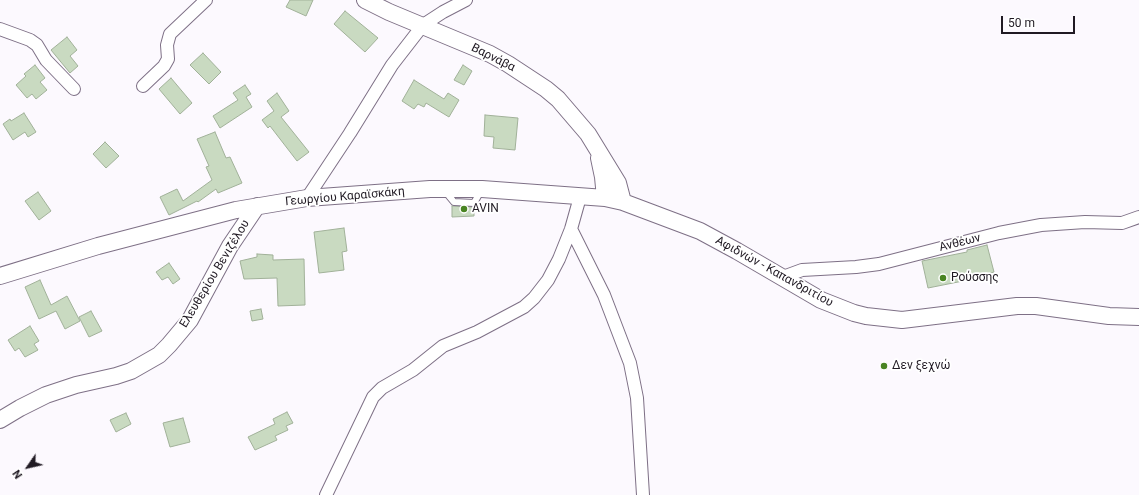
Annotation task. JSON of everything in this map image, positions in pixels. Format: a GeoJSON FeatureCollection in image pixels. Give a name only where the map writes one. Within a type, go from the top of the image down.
{"type":"FeatureCollection","features":[{"type":"Feature","properties":{"kind":"main road","name":"Βαρνάβα"},"geometry":{"type":"LineString","coordinates":[[365,0],[389,12],[490,54],[508,64],[558,98],[580,124],[618,183],[623,202]]}},
{"type":"Feature","properties":{"kind":"main road","name":"Βαρνάβα"},"geometry":{"type":"LineString","coordinates":[[596,149],[603,177],[605,198]]}},
{"type":"Feature","properties":{"kind":"main road","name":"Γεωργίου Καραϊσκάκη"},"geometry":{"type":"LineString","coordinates":[[0,276],[98,246],[236,210],[307,198],[430,189],[475,189],[580,197]]}},
{"type":"Feature","properties":{"kind":"main road","name":"Αφιδνών - Καπανδριτίου"},"geometry":{"type":"LineString","coordinates":[[580,197],[605,198],[623,202],[700,231],[821,300],[854,313],[884,319],[908,320],[1017,306],[1036,306],[1109,316],[1139,317]]}},
{"type":"Feature","properties":{"kind":"main road","name":"Ελευθερίου Βενιζέλου"},"geometry":{"type":"LineString","coordinates":[[0,420],[46,395],[131,371],[159,355],[190,320],[230,246],[258,206]]}},
{"type":"Feature","properties":{"kind":"street"},"geometry":{"type":"LineString","coordinates":[[143,86],[164,66],[168,59],[167,45],[170,34],[206,0]]}},
{"type":"Feature","properties":{"kind":"street"},"geometry":{"type":"LineString","coordinates":[[307,198],[350,133],[392,65],[423,26],[443,12],[466,0]]}},
{"type":"Feature","properties":{"kind":"street"},"geometry":{"type":"LineString","coordinates":[[0,29],[30,40],[37,45],[46,60],[74,89]]}},
{"type":"Feature","properties":{"kind":"street"},"geometry":{"type":"LineString","coordinates":[[326,495],[373,397],[382,388],[413,370],[443,346],[477,332],[512,314],[534,298],[548,280],[559,259],[571,229],[580,197]]}},
{"type":"Feature","properties":{"kind":"street","name":"Ανθέων"},"geometry":{"type":"LineString","coordinates":[[783,277],[802,270],[856,268],[879,264],[999,233],[1041,224],[1122,222],[1139,216]]}},
{"type":"Feature","properties":{"kind":"street"},"geometry":{"type":"LineString","coordinates":[[571,229],[604,295],[630,363],[637,398],[643,495]]}},
{"type":"Feature","properties":{"kind":"lane"},"geometry":{"type":"LineString","coordinates":[[449,196],[454,202],[474,203],[478,196]]}},
{"type":"Feature","properties":{"kind":"building"},"geometry":{"type":"Polygon","coordinates":[[[290,0],[313,0],[306,16],[286,7],[290,0]]]}},
{"type":"Feature","properties":{"kind":"building"},"geometry":{"type":"Polygon","coordinates":[[[345,11],[378,38],[365,52],[334,24],[345,11]]]}},
{"type":"Feature","properties":{"kind":"building"},"geometry":{"type":"Polygon","coordinates":[[[67,37],[77,50],[70,56],[78,66],[70,73],[51,50],[67,37]]]}},
{"type":"Feature","properties":{"kind":"building"},"geometry":{"type":"Polygon","coordinates":[[[203,53],[221,72],[209,84],[190,65],[203,53]]]}},
{"type":"Feature","properties":{"kind":"building"},"geometry":{"type":"Polygon","coordinates":[[[35,65],[45,78],[40,82],[47,90],[36,99],[32,94],[27,98],[16,85],[26,76],[24,74],[35,65]]]}},
{"type":"Feature","properties":{"kind":"building"},"geometry":{"type":"Polygon","coordinates":[[[463,65],[472,71],[464,85],[454,80],[463,65]]]}},
{"type":"Feature","properties":{"kind":"building"},"geometry":{"type":"Polygon","coordinates":[[[171,78],[192,103],[180,114],[159,89],[171,78]]]}},
{"type":"Feature","properties":{"kind":"building"},"geometry":{"type":"Polygon","coordinates":[[[414,80],[444,99],[448,93],[459,100],[449,117],[426,103],[424,107],[418,104],[414,109],[402,101],[414,80]]]}},
{"type":"Feature","properties":{"kind":"building"},"geometry":{"type":"Polygon","coordinates":[[[245,85],[251,94],[246,97],[252,107],[220,128],[213,116],[238,100],[233,93],[245,85]]]}},
{"type":"Feature","properties":{"kind":"building"},"geometry":{"type":"Polygon","coordinates":[[[277,93],[289,111],[281,117],[309,152],[297,161],[270,126],[268,128],[262,120],[274,111],[267,101],[277,93]]]}},
{"type":"Feature","properties":{"kind":"building"},"geometry":{"type":"Polygon","coordinates":[[[24,113],[36,132],[28,137],[25,132],[13,140],[3,124],[24,113]]]}},
{"type":"Feature","properties":{"kind":"building"},"geometry":{"type":"Polygon","coordinates":[[[485,115],[518,118],[515,150],[493,148],[494,137],[484,136],[485,115]]]}},
{"type":"Feature","properties":{"kind":"building"},"geometry":{"type":"Polygon","coordinates":[[[215,132],[226,158],[230,157],[242,183],[218,193],[216,189],[198,202],[197,201],[169,215],[160,197],[177,189],[183,201],[212,180],[206,167],[209,166],[197,139],[215,132]]]}},
{"type":"Feature","properties":{"kind":"building"},"geometry":{"type":"Polygon","coordinates":[[[105,142],[119,156],[106,168],[93,154],[105,142]]]}},
{"type":"Feature","properties":{"kind":"building"},"geometry":{"type":"Polygon","coordinates":[[[38,192],[51,211],[39,220],[25,201],[38,192]]]}},
{"type":"Feature","properties":{"kind":"building"},"geometry":{"type":"Polygon","coordinates":[[[452,206],[474,207],[474,216],[452,217],[452,206]]]}},
{"type":"Feature","properties":{"kind":"building"},"geometry":{"type":"Polygon","coordinates":[[[344,228],[347,251],[342,252],[344,270],[319,273],[314,232],[344,228]]]}},
{"type":"Feature","properties":{"kind":"building"},"geometry":{"type":"Polygon","coordinates":[[[987,245],[994,272],[963,281],[928,288],[922,261],[967,252],[967,250],[987,245]]]}},
{"type":"Feature","properties":{"kind":"building"},"geometry":{"type":"Polygon","coordinates":[[[257,254],[273,255],[273,260],[304,259],[305,305],[278,306],[277,278],[244,279],[240,261],[257,257],[257,254]]]}},
{"type":"Feature","properties":{"kind":"building"},"geometry":{"type":"Polygon","coordinates":[[[169,263],[180,279],[173,284],[168,277],[162,280],[156,272],[169,263]]]}},
{"type":"Feature","properties":{"kind":"building"},"geometry":{"type":"Polygon","coordinates":[[[40,280],[51,305],[67,296],[80,321],[65,329],[56,311],[39,319],[25,287],[40,280]]]}},
{"type":"Feature","properties":{"kind":"building"},"geometry":{"type":"Polygon","coordinates":[[[261,309],[263,319],[252,321],[250,311],[261,309]]]}},
{"type":"Feature","properties":{"kind":"building"},"geometry":{"type":"Polygon","coordinates":[[[91,311],[102,331],[89,337],[79,317],[91,311]]]}},
{"type":"Feature","properties":{"kind":"building"},"geometry":{"type":"Polygon","coordinates":[[[30,326],[39,341],[34,344],[38,350],[25,357],[19,348],[15,351],[8,340],[30,326]]]}},
{"type":"Feature","properties":{"kind":"building"},"geometry":{"type":"Polygon","coordinates":[[[287,412],[293,423],[286,426],[288,430],[275,436],[277,440],[255,450],[248,437],[275,424],[273,419],[287,412]]]}},
{"type":"Feature","properties":{"kind":"building"},"geometry":{"type":"Polygon","coordinates":[[[126,413],[131,424],[116,432],[110,420],[126,413]]]}},
{"type":"Feature","properties":{"kind":"building"},"geometry":{"type":"Polygon","coordinates":[[[183,418],[190,442],[170,447],[163,423],[183,418]]]}},
{"type":"Feature","properties":{"kind":"place","name":"AVIN"},"geometry":{"type":"Point","coordinates":[464,209]}},
{"type":"Feature","properties":{"kind":"place","name":"Ρούσσης"},"geometry":{"type":"Point","coordinates":[943,278]}},
{"type":"Feature","properties":{"kind":"place","name":"Δεν ξεχνώ"},"geometry":{"type":"Point","coordinates":[884,366]}}]}
